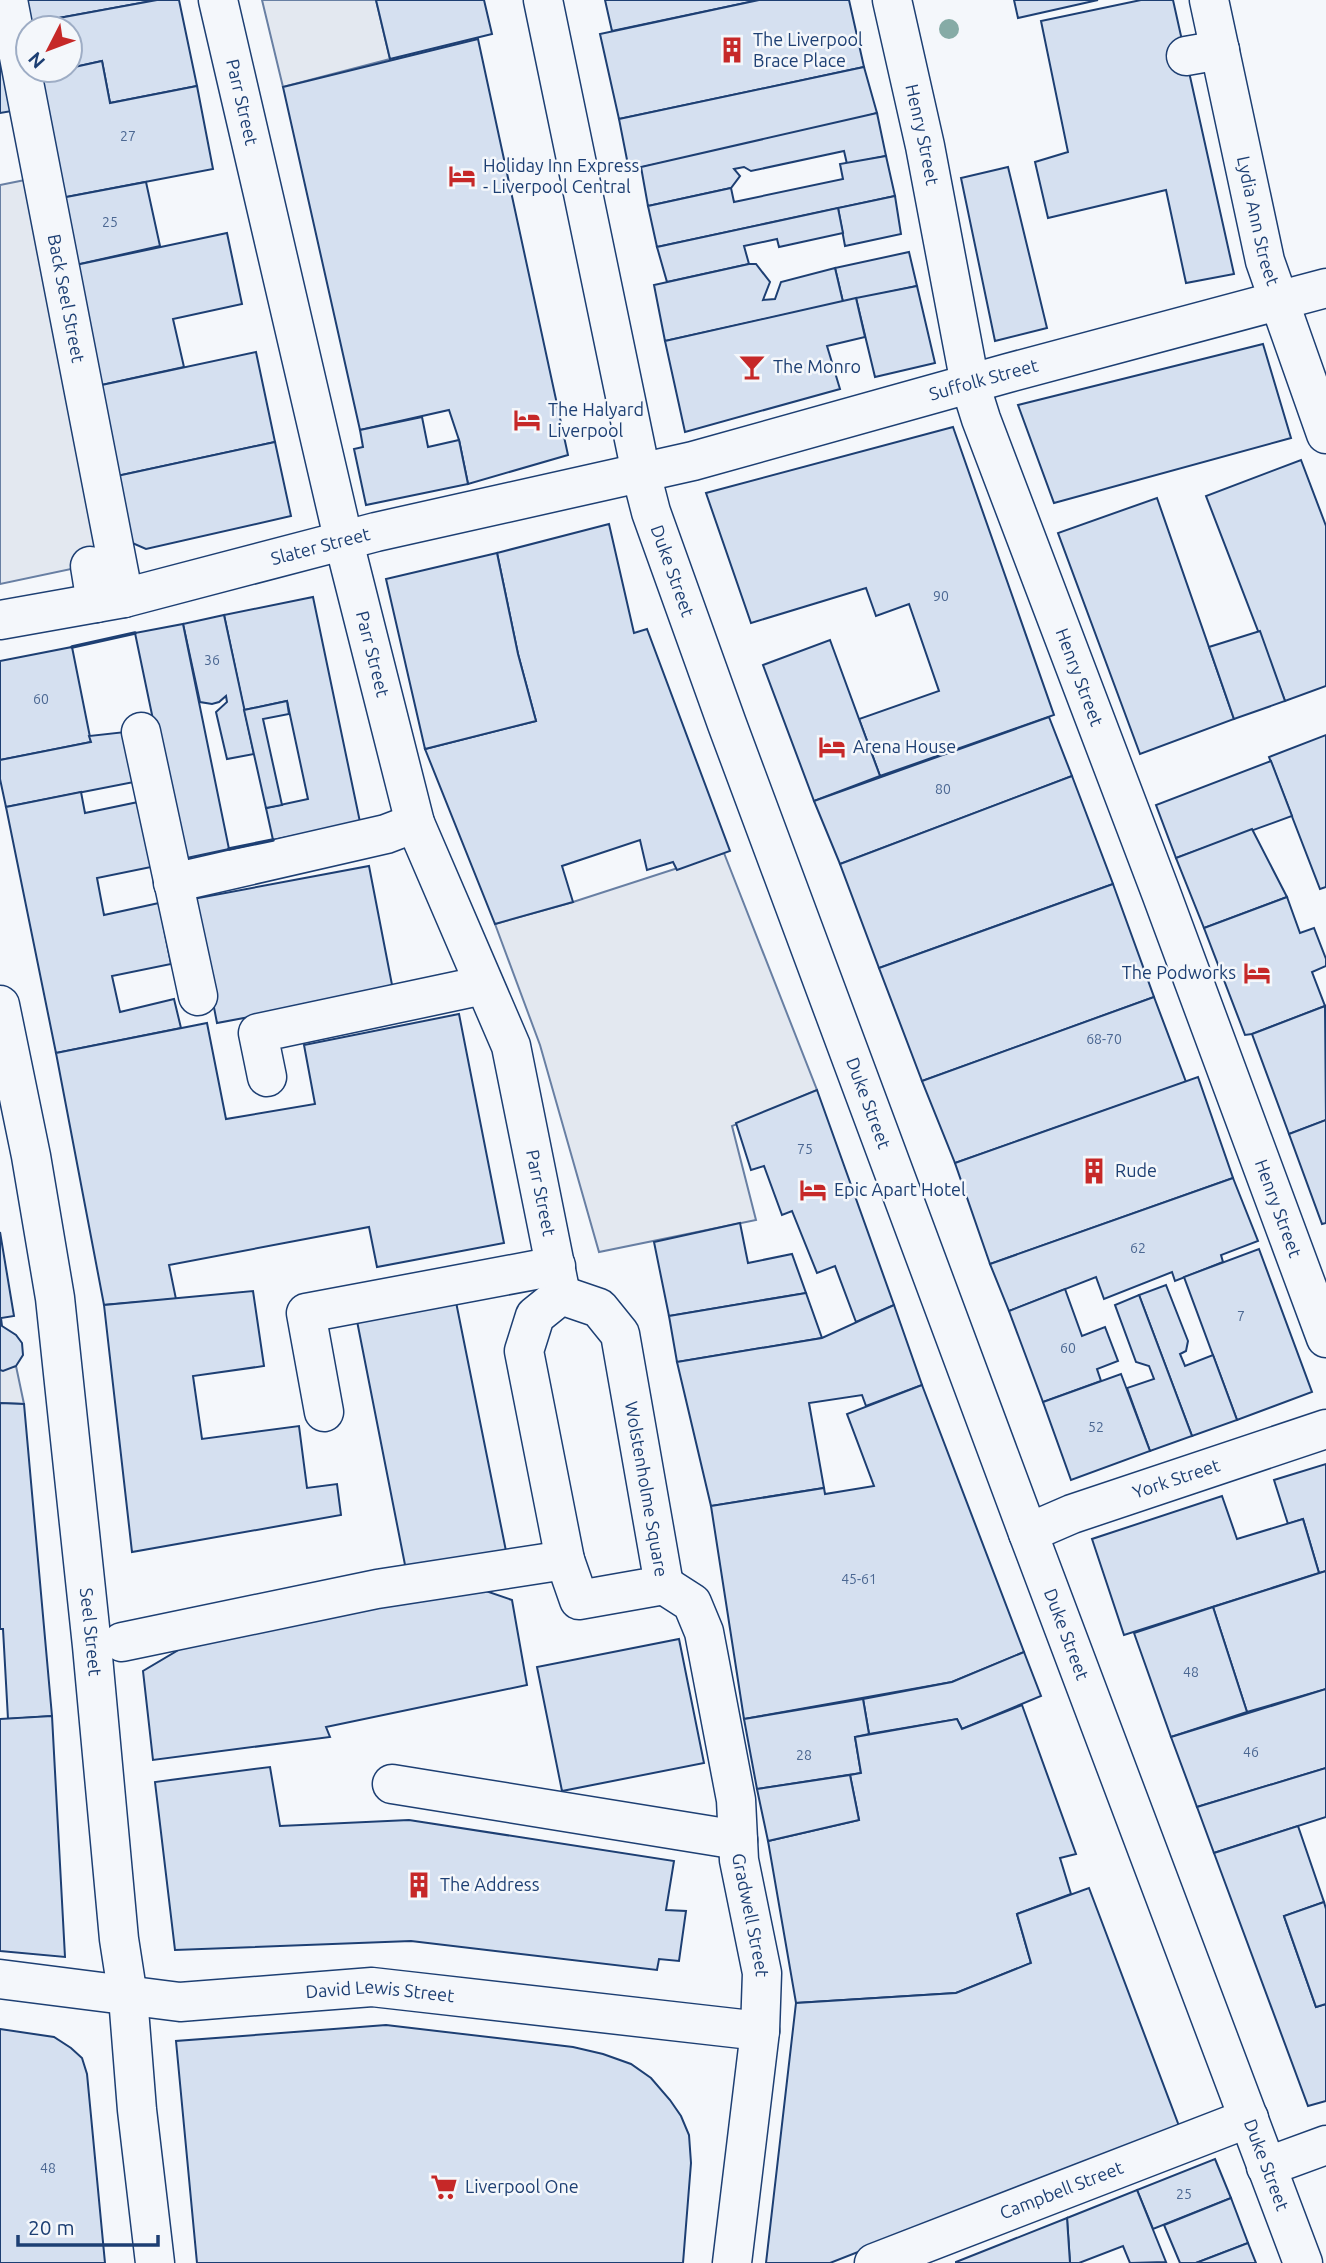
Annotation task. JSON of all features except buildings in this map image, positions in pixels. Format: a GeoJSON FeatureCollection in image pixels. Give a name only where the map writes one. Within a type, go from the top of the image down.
{"type":"FeatureCollection","features":[{"type":"Feature","properties":{"kind":"street","name":"Back Seel Street"},"geometry":{"type":"LineString","coordinates":[[8,0],[110,601]]}},
{"type":"Feature","properties":{"kind":"street","name":"Parr Street"},"geometry":{"type":"LineString","coordinates":[[218,0],[344,542],[415,823],[511,1046],[559,1280]]}},
{"type":"Feature","properties":{"kind":"street","name":"Duke Street"},"geometry":{"type":"LineString","coordinates":[[543,0],[640,473],[652,512],[727,724],[1303,2263]]}},
{"type":"Feature","properties":{"kind":"street","name":"Henry Street"},"geometry":{"type":"LineString","coordinates":[[892,0],[925,146],[970,384],[981,419],[1326,1338]]}},
{"type":"Feature","properties":{"kind":"street","name":"Lydia Ann Street"},"geometry":{"type":"LineString","coordinates":[[1209,0],[1203,53],[1265,261],[1326,434]]}},
{"type":"Feature","properties":{"kind":"street","name":"Suffolk Street"},"geometry":{"type":"LineString","coordinates":[[640,473],[693,461],[1326,288]]}},
{"type":"Feature","properties":{"kind":"street","name":"Slater Street"},"geometry":{"type":"LineString","coordinates":[[0,620],[110,601],[344,542],[640,473]]}},
{"type":"Feature","properties":{"kind":"street"},"geometry":{"type":"LineString","coordinates":[[90,566],[110,601]]}},
{"type":"Feature","properties":{"kind":"street"},"geometry":{"type":"LineString","coordinates":[[141,732],[198,996]]}},
{"type":"Feature","properties":{"kind":"street"},"geometry":{"type":"LineString","coordinates":[[173,883],[386,834],[415,823]]}},
{"type":"Feature","properties":{"kind":"street"},"geometry":{"type":"LineString","coordinates":[[267,1077],[258,1033],[484,985]]}},
{"type":"Feature","properties":{"kind":"street","name":"Seel Street"},"geometry":{"type":"LineString","coordinates":[[0,1005],[15,1158],[55,1298],[92,1646],[119,1939],[128,1997],[137,2110],[155,2263]]}},
{"type":"Feature","properties":{"kind":"street"},"geometry":{"type":"LineString","coordinates":[[324,1412],[306,1313],[559,1280]]}},
{"type":"Feature","properties":{"kind":"street","name":"Wolstenholme Square"},"geometry":{"type":"LineString","coordinates":[[559,1280],[599,1308],[620,1334],[664,1585],[579,1600],[565,1560],[524,1351],[534,1316],[559,1280]]}},
{"type":"Feature","properties":{"kind":"street","name":"York Street"},"geometry":{"type":"LineString","coordinates":[[1028,1533],[1072,1514],[1326,1429]]}},
{"type":"Feature","properties":{"kind":"street"},"geometry":{"type":"LineString","coordinates":[[122,1642],[377,1589],[565,1560]]}},
{"type":"Feature","properties":{"kind":"street","name":"Gradwell Street"},"geometry":{"type":"LineString","coordinates":[[664,1585],[692,1603],[704,1632],[736,1800],[738,1860],[762,1973],[760,2031],[732,2263]]}},
{"type":"Feature","properties":{"kind":"street"},"geometry":{"type":"LineString","coordinates":[[392,1784],[737,1840]]}},
{"type":"Feature","properties":{"kind":"street","name":"David Lewis Street"},"geometry":{"type":"LineString","coordinates":[[0,1979],[180,2002],[372,1987],[760,2031]]}},
{"type":"Feature","properties":{"kind":"street","name":"Campbell Street"},"geometry":{"type":"LineString","coordinates":[[874,2263],[1249,2118]]}},
{"type":"Feature","properties":{"kind":"street"},"geometry":{"type":"LineString","coordinates":[[1266,2167],[1326,2145]]}},
{"type":"Feature","properties":{"kind":"shaded area"},"geometry":{"type":"Polygon","coordinates":[[[262,0],[376,0],[390,59],[283,87],[262,0]]]}},
{"type":"Feature","properties":{"kind":"shaded area"},"geometry":{"type":"Polygon","coordinates":[[[35,178],[109,561],[0,584],[0,185],[35,178]]]}},
{"type":"Feature","properties":{"kind":"shaded area"},"geometry":{"type":"Polygon","coordinates":[[[724,853],[817,1090],[732,1126],[756,1220],[599,1252],[540,1045],[495,924],[724,853]]]}},
{"type":"Feature","properties":{"kind":"shaded area"},"geometry":{"type":"Polygon","coordinates":[[[16,1366],[24,1404],[0,1403],[0,1370],[16,1366]]]}},
{"type":"Feature","properties":{"kind":"wall"},"geometry":{"type":"LineString","coordinates":[[72,647],[135,633]]}},
{"type":"Feature","properties":{"kind":"wall"},"geometry":{"type":"LineString","coordinates":[[229,849],[273,840]]}},
{"type":"Feature","properties":{"kind":"place","name":"The Liverpool Brace Place"},"geometry":{"type":"Point","coordinates":[732,50]}},
{"type":"Feature","properties":{"kind":"place","name":"Holiday Inn Express - Liverpool Central"},"geometry":{"type":"Point","coordinates":[462,176]}},
{"type":"Feature","properties":{"kind":"place","name":"The Monro"},"geometry":{"type":"Point","coordinates":[752,367]}},
{"type":"Feature","properties":{"kind":"place","name":"The Halyard Liverpool"},"geometry":{"type":"Point","coordinates":[527,420]}},
{"type":"Feature","properties":{"kind":"place","name":"Arena House"},"geometry":{"type":"Point","coordinates":[832,747]}},
{"type":"Feature","properties":{"kind":"place","name":"The Podworks"},"geometry":{"type":"Point","coordinates":[1257,973]}},
{"type":"Feature","properties":{"kind":"place","name":"Rude"},"geometry":{"type":"Point","coordinates":[1094,1171]}},
{"type":"Feature","properties":{"kind":"place","name":"Epic Apart Hotel"},"geometry":{"type":"Point","coordinates":[813,1190]}},
{"type":"Feature","properties":{"kind":"place","name":"The Address"},"geometry":{"type":"Point","coordinates":[419,1885]}},
{"type":"Feature","properties":{"kind":"place","name":"Liverpool One"},"geometry":{"type":"Point","coordinates":[444,2187]}}]}
